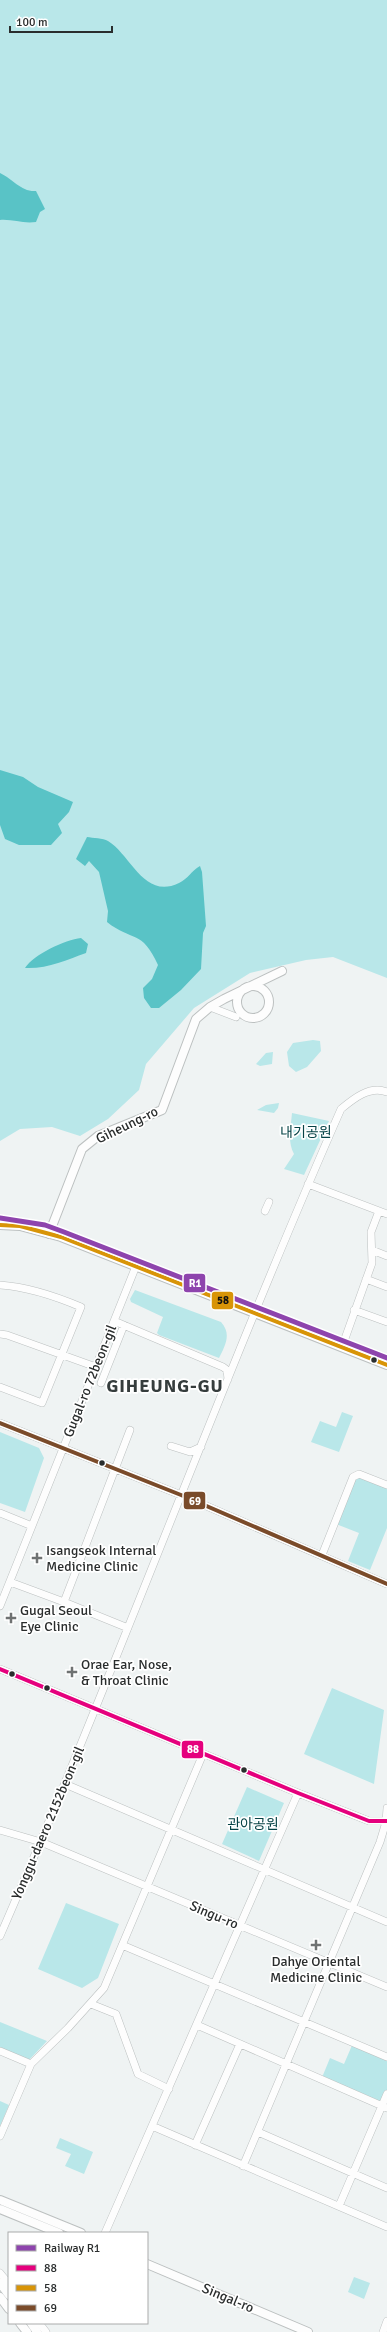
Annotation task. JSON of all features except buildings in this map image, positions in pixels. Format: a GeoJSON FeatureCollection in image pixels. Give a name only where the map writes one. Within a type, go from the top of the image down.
{"type":"FeatureCollection","features":[{"type":"Feature","properties":{"kind":"main road","name":"Giheung-ro"},"geometry":{"type":"LineString","coordinates":[[49,1234],[82,1149],[98,1136],[162,1110],[196,1019],[210,1007],[245,988],[282,971]]}},
{"type":"Feature","properties":{"kind":"main road"},"geometry":{"type":"LineString","coordinates":[[0,1225],[20,1226],[49,1234],[136,1266],[387,1365]]}},
{"type":"Feature","properties":{"kind":"main road"},"geometry":{"type":"LineString","coordinates":[[0,2200],[79,2232]]}},
{"type":"Feature","properties":{"kind":"main road"},"geometry":{"type":"LineString","coordinates":[[0,2209],[57,2232]]}},
{"type":"Feature","properties":{"kind":"main road","name":"Singal-ro"},"geometry":{"type":"LineString","coordinates":[[148,2264],[308,2332]]}},
{"type":"Feature","properties":{"kind":"main road"},"geometry":{"type":"LineString","coordinates":[[0,2283],[8,2294]]}},
{"type":"Feature","properties":{"kind":"main road"},"geometry":{"type":"LineString","coordinates":[[0,2297],[8,2308]]}},
{"type":"Feature","properties":{"kind":"main road"},"geometry":{"type":"LineString","coordinates":[[21,2324],[27,2332]]}},
{"type":"Feature","properties":{"kind":"main road"},"geometry":{"type":"LineString","coordinates":[[32,2324],[38,2332]]}},
{"type":"Feature","properties":{"kind":"street"},"geometry":{"type":"LineString","coordinates":[[210,1007],[236,1017]]}},
{"type":"Feature","properties":{"kind":"street","name":"Yonggu-daero 2152beon-gil"},"geometry":{"type":"LineString","coordinates":[[0,1936],[96,1709],[253,1313],[340,1109],[358,1095],[382,1090],[387,1092]]}},
{"type":"Feature","properties":{"kind":"street"},"geometry":{"type":"LineString","coordinates":[[308,1184],[387,1214]]}},
{"type":"Feature","properties":{"kind":"street"},"geometry":{"type":"LineString","coordinates":[[265,1211],[270,1202]]}},
{"type":"Feature","properties":{"kind":"street"},"geometry":{"type":"LineString","coordinates":[[342,1347],[372,1263],[371,1232],[379,1211]]}},
{"type":"Feature","properties":{"kind":"street"},"geometry":{"type":"LineString","coordinates":[[372,1250],[387,1256]]}},
{"type":"Feature","properties":{"kind":"street","name":"Gugal-ro 72beon-gil"},"geometry":{"type":"LineString","coordinates":[[0,1606],[136,1266]]}},
{"type":"Feature","properties":{"kind":"street"},"geometry":{"type":"LineString","coordinates":[[366,1279],[387,1287]]}},
{"type":"Feature","properties":{"kind":"street"},"geometry":{"type":"LineString","coordinates":[[0,1285],[54,1295],[81,1307],[42,1403],[0,1387]]}},
{"type":"Feature","properties":{"kind":"street"},"geometry":{"type":"LineString","coordinates":[[354,1310],[387,1322]]}},
{"type":"Feature","properties":{"kind":"street"},"geometry":{"type":"LineString","coordinates":[[114,1321],[223,1367],[227,1370],[228,1379]]}},
{"type":"Feature","properties":{"kind":"street"},"geometry":{"type":"LineString","coordinates":[[101,1382],[124,1325]]}},
{"type":"Feature","properties":{"kind":"street"},"geometry":{"type":"LineString","coordinates":[[0,1334],[7,1335],[96,1367]]}},
{"type":"Feature","properties":{"kind":"street"},"geometry":{"type":"LineString","coordinates":[[0,1423],[181,1494],[387,1584]]}},
{"type":"Feature","properties":{"kind":"street"},"geometry":{"type":"LineString","coordinates":[[64,1602],[130,1430]]}},
{"type":"Feature","properties":{"kind":"street"},"geometry":{"type":"LineString","coordinates":[[171,1446],[190,1452],[201,1447]]}},
{"type":"Feature","properties":{"kind":"street"},"geometry":{"type":"LineString","coordinates":[[322,1555],[353,1477],[359,1474],[387,1485]]}},
{"type":"Feature","properties":{"kind":"street"},"geometry":{"type":"LineString","coordinates":[[0,1513],[32,1526]]}},
{"type":"Feature","properties":{"kind":"street"},"geometry":{"type":"LineString","coordinates":[[10,1582],[128,1628]]}},
{"type":"Feature","properties":{"kind":"street"},"geometry":{"type":"LineString","coordinates":[[0,1669],[298,1793],[369,1821],[386,1822]]}},
{"type":"Feature","properties":{"kind":"street"},"geometry":{"type":"LineString","coordinates":[[0,2136],[30,2064],[104,1988],[203,1754]]}},
{"type":"Feature","properties":{"kind":"street"},"geometry":{"type":"LineString","coordinates":[[65,1784],[387,1922]]}},
{"type":"Feature","properties":{"kind":"street"},"geometry":{"type":"LineString","coordinates":[[105,2232],[216,1984],[298,1793]]}},
{"type":"Feature","properties":{"kind":"street"},"geometry":{"type":"LineString","coordinates":[[244,2166],[380,1842],[386,1822],[387,1808]]}},
{"type":"Feature","properties":{"kind":"street","name":"Singu-ro"},"geometry":{"type":"LineString","coordinates":[[0,1830],[41,1842],[387,1987]]}},
{"type":"Feature","properties":{"kind":"street"},"geometry":{"type":"LineString","coordinates":[[380,1842],[387,1845]]}},
{"type":"Feature","properties":{"kind":"street"},"geometry":{"type":"LineString","coordinates":[[122,1945],[387,2057]]}},
{"type":"Feature","properties":{"kind":"street"},"geometry":{"type":"LineString","coordinates":[[90,2004],[116,2014],[138,2074],[169,2089]]}},
{"type":"Feature","properties":{"kind":"street"},"geometry":{"type":"LineString","coordinates":[[197,2025],[384,2107]]}},
{"type":"Feature","properties":{"kind":"street"},"geometry":{"type":"LineString","coordinates":[[195,2145],[240,2044]]}},
{"type":"Feature","properties":{"kind":"street"},"geometry":{"type":"LineString","coordinates":[[0,2051],[30,2064]]}},
{"type":"Feature","properties":{"kind":"street"},"geometry":{"type":"LineString","coordinates":[[339,2206],[384,2107],[387,2094]]}},
{"type":"Feature","properties":{"kind":"street"},"geometry":{"type":"LineString","coordinates":[[152,2126],[387,2227]]}},
{"type":"Feature","properties":{"kind":"street"},"geometry":{"type":"LineString","coordinates":[[258,2132],[387,2188]]}},
{"type":"Feature","properties":{"kind":"street"},"geometry":{"type":"LineString","coordinates":[[0,2273],[8,2283]]}},
{"type":"Feature","properties":{"kind":"street"},"geometry":{"type":"LineString","coordinates":[[383,2332],[387,2321]]}},
{"type":"Feature","properties":{"kind":"street"},"geometry":{"type":"LineString","coordinates":[[40,2324],[46,2332]]}},
{"type":"Feature","properties":{"kind":"green space"},"geometry":{"type":"Polygon","coordinates":[[[0,0],[387,0],[387,978],[333,957],[306,960],[250,973],[194,1008],[146,1064],[139,1090],[108,1119],[80,1136],[52,1127],[20,1129],[0,1141],[0,0]]]}},
{"type":"Feature","properties":{"kind":"green space"},"geometry":{"type":"Polygon","coordinates":[[[313,1040],[320,1041],[321,1051],[307,1067],[296,1072],[289,1066],[287,1052],[293,1043],[313,1040]]]}},
{"type":"Feature","properties":{"kind":"green space"},"geometry":{"type":"Polygon","coordinates":[[[273,1052],[272,1064],[260,1066],[256,1064],[266,1053],[273,1052]]]}},
{"type":"Feature","properties":{"kind":"green space"},"geometry":{"type":"Polygon","coordinates":[[[279,1103],[278,1108],[274,1113],[257,1110],[266,1105],[279,1103]]]}},
{"type":"Feature","properties":{"kind":"green space","name":"내기공원"},"geometry":{"type":"Polygon","coordinates":[[[292,1113],[329,1121],[304,1175],[284,1169],[294,1154],[290,1139],[292,1113]]]}},
{"type":"Feature","properties":{"kind":"green space"},"geometry":{"type":"Polygon","coordinates":[[[135,1290],[221,1322],[227,1336],[219,1358],[159,1335],[157,1333],[163,1317],[131,1302],[130,1299],[135,1290]]]}},
{"type":"Feature","properties":{"kind":"green space"},"geometry":{"type":"Polygon","coordinates":[[[342,1412],[353,1416],[339,1452],[311,1442],[320,1421],[336,1427],[342,1412]]]}},
{"type":"Feature","properties":{"kind":"green space"},"geometry":{"type":"Polygon","coordinates":[[[0,1432],[39,1448],[44,1458],[25,1512],[0,1503],[0,1432]]]}},
{"type":"Feature","properties":{"kind":"green space"},"geometry":{"type":"Polygon","coordinates":[[[361,1477],[387,1487],[387,1528],[370,1570],[348,1561],[359,1533],[336,1524],[354,1480],[361,1477]]]}},
{"type":"Feature","properties":{"kind":"green space"},"geometry":{"type":"Polygon","coordinates":[[[332,1688],[384,1710],[374,1784],[304,1754],[332,1688]]]}},
{"type":"Feature","properties":{"kind":"green space","name":"관아공원"},"geometry":{"type":"Polygon","coordinates":[[[247,1787],[284,1803],[259,1861],[222,1844],[247,1787]]]}},
{"type":"Feature","properties":{"kind":"green space"},"geometry":{"type":"Polygon","coordinates":[[[66,1903],[119,1924],[98,1978],[82,1988],[38,1969],[66,1903]]]}},
{"type":"Feature","properties":{"kind":"green space"},"geometry":{"type":"Polygon","coordinates":[[[0,2022],[47,2041],[29,2060],[0,2049],[0,2022]]]}},
{"type":"Feature","properties":{"kind":"green space"},"geometry":{"type":"Polygon","coordinates":[[[353,2043],[387,2057],[387,2094],[382,2106],[321,2080],[330,2058],[344,2064],[353,2043]]]}},
{"type":"Feature","properties":{"kind":"green space"},"geometry":{"type":"Polygon","coordinates":[[[0,2101],[9,2105],[0,2126],[0,2101]]]}},
{"type":"Feature","properties":{"kind":"green space"},"geometry":{"type":"Polygon","coordinates":[[[60,2138],[93,2152],[84,2174],[65,2166],[71,2154],[56,2148],[60,2138]]]}},
{"type":"Feature","properties":{"kind":"green space"},"geometry":{"type":"Polygon","coordinates":[[[354,2277],[370,2283],[364,2299],[348,2292],[354,2277]]]}},
{"type":"Feature","properties":{"kind":"water"},"geometry":{"type":"Polygon","coordinates":[[[0,173],[21,187],[31,191],[36,191],[45,209],[40,212],[36,222],[0,220],[0,173]]]}},
{"type":"Feature","properties":{"kind":"water"},"geometry":{"type":"Polygon","coordinates":[[[0,770],[23,777],[38,787],[73,802],[69,812],[58,824],[62,833],[51,845],[19,845],[5,839],[0,825],[0,770]]]}},
{"type":"Feature","properties":{"kind":"water"},"geometry":{"type":"Polygon","coordinates":[[[87,837],[108,841],[139,874],[156,886],[167,887],[179,883],[200,866],[202,872],[206,926],[203,933],[201,969],[181,990],[159,1008],[151,1008],[144,998],[143,988],[152,979],[158,965],[152,954],[147,946],[141,941],[107,922],[108,911],[99,872],[89,861],[85,866],[76,859],[87,837]]]}},
{"type":"Feature","properties":{"kind":"water"},"geometry":{"type":"Polygon","coordinates":[[[81,938],[88,944],[86,953],[49,966],[25,968],[35,958],[50,948],[81,938]]]}},
{"type":"Feature","properties":{"kind":"rail line","name":"R1"},"geometry":{"type":"LineString","coordinates":[[0,1218],[45,1225],[387,1358]]}},
{"type":"Feature","properties":{"kind":"transit line","name":"58"},"geometry":{"type":"LineString","coordinates":[[0,1225],[20,1226],[61,1237],[387,1365]]}},
{"type":"Feature","properties":{"kind":"transit line","name":"69"},"geometry":{"type":"LineString","coordinates":[[0,1423],[181,1495],[387,1584]]}},
{"type":"Feature","properties":{"kind":"transit line","name":"88"},"geometry":{"type":"LineString","coordinates":[[0,1669],[369,1821],[387,1821]]}},
{"type":"Feature","properties":{"kind":"place","name":"Isangseok Internal Medicine Clinic"},"geometry":{"type":"Point","coordinates":[37,1558]}},
{"type":"Feature","properties":{"kind":"place","name":"Gugal Seoul Eye Clinic"},"geometry":{"type":"Point","coordinates":[11,1618]}},
{"type":"Feature","properties":{"kind":"place","name":"Orae Ear, Nose, & Throat Clinic"},"geometry":{"type":"Point","coordinates":[72,1672]}},
{"type":"Feature","properties":{"kind":"place","name":"Dahye Oriental Medicine Clinic"},"geometry":{"type":"Point","coordinates":[316,1945]}},
{"type":"Feature","properties":{"kind":"district","name":"GIHEUNG-GU"},"geometry":{"type":"Point","coordinates":[165,1386]}}]}
